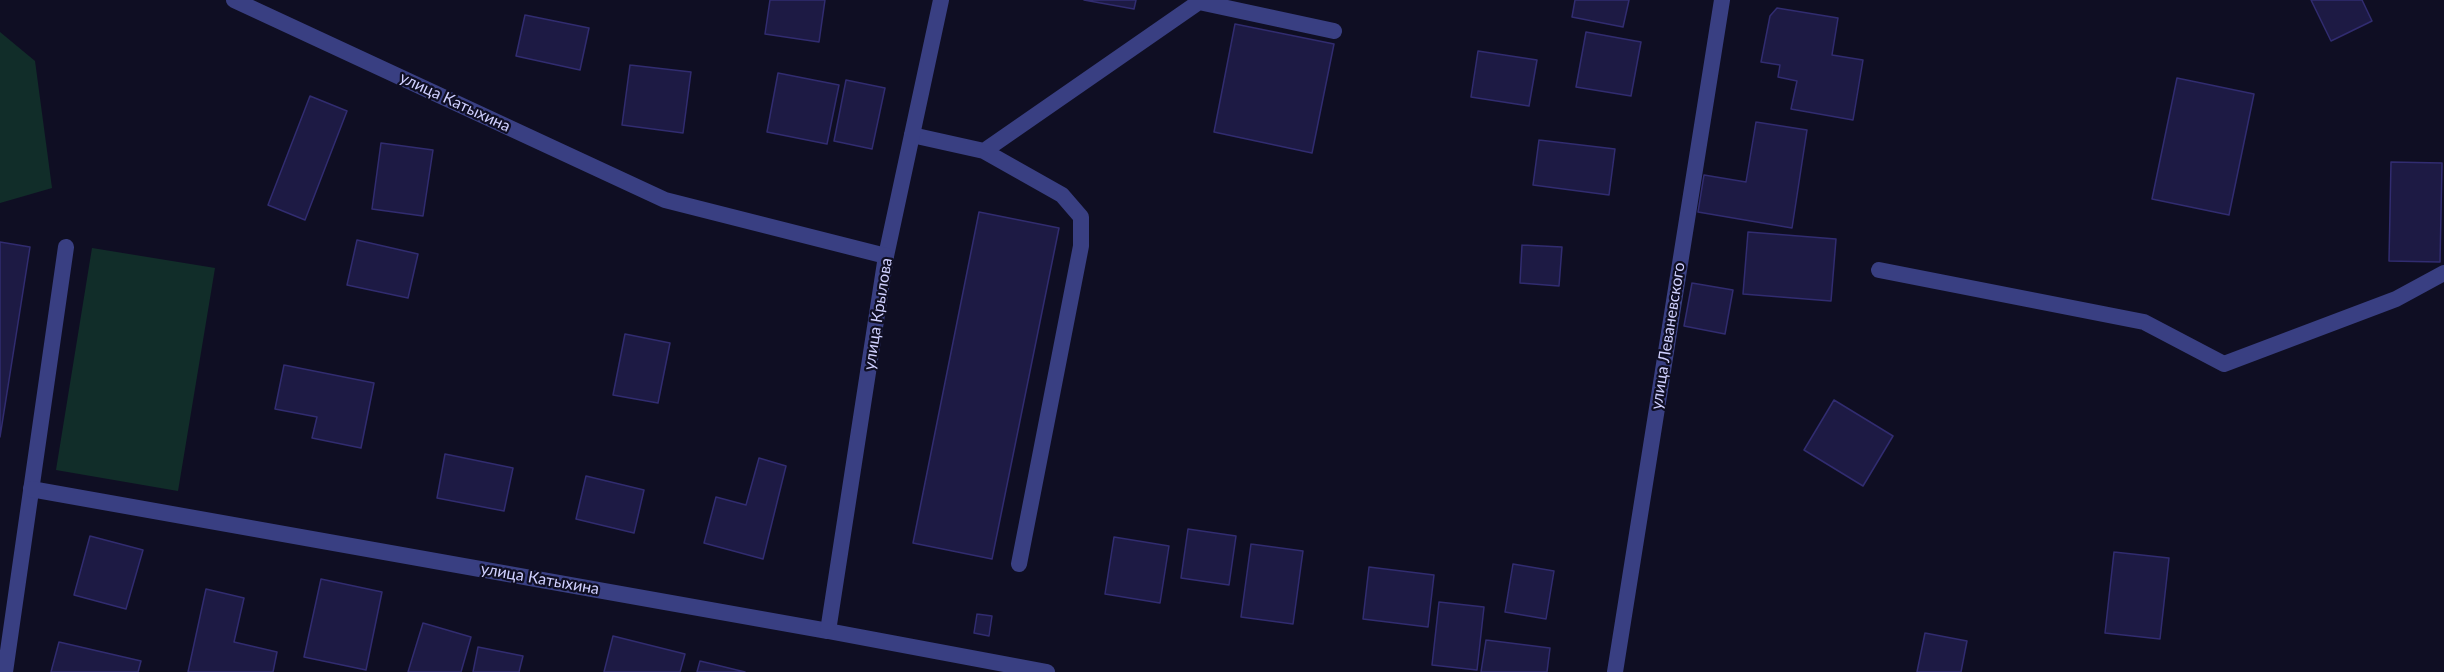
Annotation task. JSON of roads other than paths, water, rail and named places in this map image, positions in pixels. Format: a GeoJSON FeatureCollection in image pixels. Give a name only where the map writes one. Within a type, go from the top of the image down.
{"type":"FeatureCollection","features":[{"type":"Feature","properties":{"kind":"street","name":"улица Катыхина"},"geometry":{"type":"LineString","coordinates":[[234,0],[665,200],[886,256]]}},
{"type":"Feature","properties":{"kind":"street","name":"улица Крылова"},"geometry":{"type":"LineString","coordinates":[[828,630],[886,256],[941,0]]}},
{"type":"Feature","properties":{"kind":"street","name":"улица Леваневского"},"geometry":{"type":"LineString","coordinates":[[1615,672],[1722,0]]}},
{"type":"Feature","properties":{"kind":"street"},"geometry":{"type":"LineString","coordinates":[[984,151],[1199,2],[1334,31]]}},
{"type":"Feature","properties":{"kind":"street"},"geometry":{"type":"LineString","coordinates":[[912,135],[984,151],[1062,195],[1081,217],[1081,246],[1018,564]]}},
{"type":"Feature","properties":{"kind":"street"},"geometry":{"type":"LineString","coordinates":[[5,672],[66,247]]}},
{"type":"Feature","properties":{"kind":"street"},"geometry":{"type":"LineString","coordinates":[[1879,270],[2144,322],[2224,364],[2397,299],[2444,273]]}},
{"type":"Feature","properties":{"kind":"street","name":"улица Катыхина"},"geometry":{"type":"LineString","coordinates":[[32,489],[828,630],[1047,672]]}}]}
